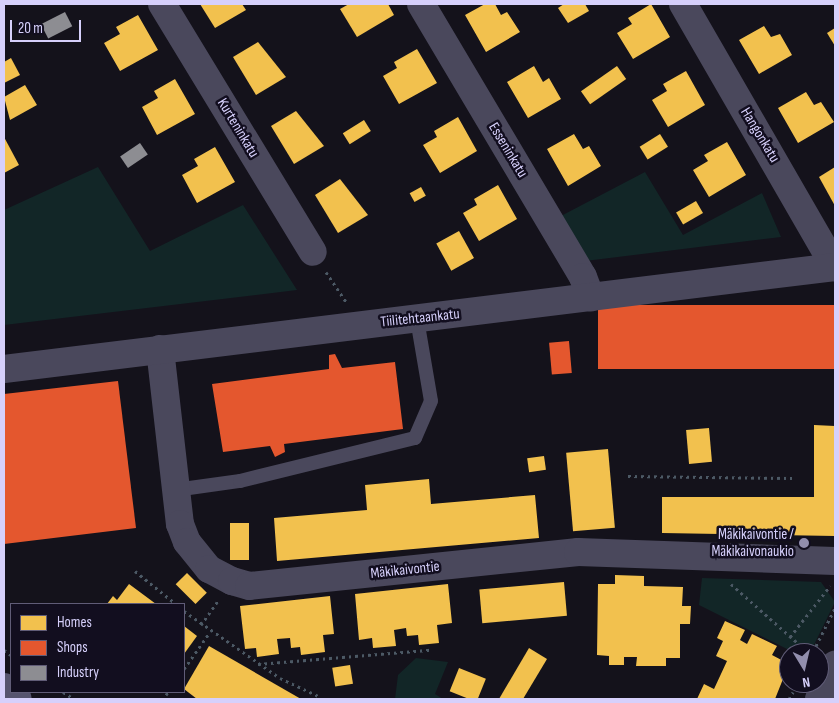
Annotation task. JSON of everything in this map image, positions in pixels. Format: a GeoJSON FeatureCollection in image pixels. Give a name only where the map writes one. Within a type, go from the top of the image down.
{"type":"FeatureCollection","features":[{"type":"Feature","properties":{"kind":"main road"},"geometry":{"type":"LineString","coordinates":[[4,696],[9,699]]}},
{"type":"Feature","properties":{"kind":"street","name":"Kurteninkatu"},"geometry":{"type":"LineString","coordinates":[[162,4],[313,252]]}},
{"type":"Feature","properties":{"kind":"street","name":"Esseninkatu"},"geometry":{"type":"LineString","coordinates":[[421,4],[583,277],[591,298]]}},
{"type":"Feature","properties":{"kind":"street","name":"Hangonkatu"},"geometry":{"type":"LineString","coordinates":[[683,4],[835,267]]}},
{"type":"Feature","properties":{"kind":"street","name":"Tiilitehtaankatu"},"geometry":{"type":"LineString","coordinates":[[4,369],[835,267]]}},
{"type":"Feature","properties":{"kind":"street","name":"Mäkikaivontie"},"geometry":{"type":"LineString","coordinates":[[160,349],[175,490],[187,542],[209,569],[249,586],[578,552],[834,570]]}},
{"type":"Feature","properties":{"kind":"street"},"geometry":{"type":"LineString","coordinates":[[819,699],[835,664]]}},
{"type":"Feature","properties":{"kind":"lane"},"geometry":{"type":"LineString","coordinates":[[175,490],[240,481],[415,438],[431,401],[417,319]]}},
{"type":"Feature","properties":{"kind":"path"},"geometry":{"type":"LineString","coordinates":[[313,252],[349,306],[352,325]]}},
{"type":"Feature","properties":{"kind":"path"},"geometry":{"type":"LineString","coordinates":[[628,476],[792,478]]}},
{"type":"Feature","properties":{"kind":"path"},"geometry":{"type":"LineString","coordinates":[[790,637],[834,570]]}},
{"type":"Feature","properties":{"kind":"path"},"geometry":{"type":"LineString","coordinates":[[135,572],[175,603]]}},
{"type":"Feature","properties":{"kind":"path"},"geometry":{"type":"LineString","coordinates":[[728,581],[797,643]]}},
{"type":"Feature","properties":{"kind":"path"},"geometry":{"type":"LineString","coordinates":[[818,643],[835,608]]}},
{"type":"Feature","properties":{"kind":"path"},"geometry":{"type":"LineString","coordinates":[[185,612],[210,632],[258,664],[318,696]]}},
{"type":"Feature","properties":{"kind":"path"},"geometry":{"type":"LineString","coordinates":[[185,668],[210,632]]}},
{"type":"Feature","properties":{"kind":"path"},"geometry":{"type":"LineString","coordinates":[[258,664],[430,650]]}},
{"type":"Feature","properties":{"kind":"green space"},"geometry":{"type":"Polygon","coordinates":[[[98,167],[150,251],[243,205],[297,290],[4,325],[4,210],[98,167]]]}},
{"type":"Feature","properties":{"kind":"green space"},"geometry":{"type":"Polygon","coordinates":[[[645,172],[683,235],[762,193],[781,237],[585,261],[559,217],[645,172]]]}},
{"type":"Feature","properties":{"kind":"green space"},"geometry":{"type":"Polygon","coordinates":[[[702,578],[821,582],[835,602],[815,643],[779,643],[779,645],[699,605],[702,578]]]}},
{"type":"Feature","properties":{"kind":"green space"},"geometry":{"type":"Polygon","coordinates":[[[416,658],[448,662],[435,694],[443,699],[395,699],[398,675],[416,658]]]}},
{"type":"Feature","properties":{"kind":"building: Homes"},"geometry":{"type":"Polygon","coordinates":[[[200,4],[242,4],[246,10],[215,28],[200,4]]]}},
{"type":"Feature","properties":{"kind":"building: Homes"},"geometry":{"type":"Polygon","coordinates":[[[349,4],[388,4],[394,15],[357,37],[340,9],[349,4]]]}},
{"type":"Feature","properties":{"kind":"building: Homes"},"geometry":{"type":"Polygon","coordinates":[[[485,4],[495,4],[501,15],[507,12],[520,32],[486,52],[465,15],[485,4]]]}},
{"type":"Feature","properties":{"kind":"building: Homes"},"geometry":{"type":"Polygon","coordinates":[[[564,4],[585,4],[589,11],[568,23],[558,8],[564,4]]]}},
{"type":"Feature","properties":{"kind":"building: Homes"},"geometry":{"type":"Polygon","coordinates":[[[651,4],[670,37],[633,59],[617,33],[632,24],[628,18],[651,4]]]}},
{"type":"Feature","properties":{"kind":"building: Homes"},"geometry":{"type":"Polygon","coordinates":[[[138,15],[158,50],[120,71],[104,43],[120,34],[116,27],[138,15]]]}},
{"type":"Feature","properties":{"kind":"building: Homes"},"geometry":{"type":"Polygon","coordinates":[[[764,26],[771,37],[780,34],[792,55],[759,74],[739,40],[764,26]]]}},
{"type":"Feature","properties":{"kind":"building: Homes"},"geometry":{"type":"Polygon","coordinates":[[[835,28],[835,46],[827,33],[835,28]]]}},
{"type":"Feature","properties":{"kind":"building: Homes"},"geometry":{"type":"Polygon","coordinates":[[[258,42],[286,77],[256,95],[233,57],[258,42]]]}},
{"type":"Feature","properties":{"kind":"building: Homes"},"geometry":{"type":"Polygon","coordinates":[[[417,49],[437,83],[399,104],[383,76],[397,68],[394,62],[417,49]]]}},
{"type":"Feature","properties":{"kind":"building: Homes"},"geometry":{"type":"Polygon","coordinates":[[[11,58],[20,75],[4,83],[4,62],[11,58]]]}},
{"type":"Feature","properties":{"kind":"building: Homes"},"geometry":{"type":"Polygon","coordinates":[[[534,66],[543,82],[549,78],[561,99],[528,118],[507,82],[534,66]]]}},
{"type":"Feature","properties":{"kind":"building: Homes"},"geometry":{"type":"Polygon","coordinates":[[[617,66],[626,79],[590,104],[581,91],[617,66]]]}},
{"type":"Feature","properties":{"kind":"building: Homes"},"geometry":{"type":"Polygon","coordinates":[[[686,71],[705,105],[668,127],[652,100],[667,91],[663,84],[686,71]]]}},
{"type":"Feature","properties":{"kind":"building: Homes"},"geometry":{"type":"Polygon","coordinates":[[[175,79],[195,114],[157,135],[142,107],[158,98],[154,91],[175,79]]]}},
{"type":"Feature","properties":{"kind":"building: Homes"},"geometry":{"type":"Polygon","coordinates":[[[25,85],[37,105],[10,120],[4,97],[25,85]]]}},
{"type":"Feature","properties":{"kind":"building: Homes"},"geometry":{"type":"Polygon","coordinates":[[[806,92],[814,105],[821,102],[834,122],[798,143],[778,108],[806,92]]]}},
{"type":"Feature","properties":{"kind":"building: Homes"},"geometry":{"type":"Polygon","coordinates":[[[296,111],[324,146],[294,164],[271,126],[296,111]]]}},
{"type":"Feature","properties":{"kind":"building: Homes"},"geometry":{"type":"Polygon","coordinates":[[[458,117],[477,151],[440,173],[423,145],[437,137],[434,131],[458,117]]]}},
{"type":"Feature","properties":{"kind":"building: Homes"},"geometry":{"type":"Polygon","coordinates":[[[364,120],[371,131],[350,144],[343,133],[364,120]]]}},
{"type":"Feature","properties":{"kind":"building: Homes"},"geometry":{"type":"Polygon","coordinates":[[[574,134],[583,149],[589,146],[601,166],[568,186],[547,149],[574,134]]]}},
{"type":"Feature","properties":{"kind":"building: Homes"},"geometry":{"type":"Polygon","coordinates":[[[660,134],[668,147],[648,159],[640,147],[660,134]]]}},
{"type":"Feature","properties":{"kind":"building: Homes"},"geometry":{"type":"Polygon","coordinates":[[[4,137],[19,165],[4,173],[4,137]]]}},
{"type":"Feature","properties":{"kind":"building: Homes"},"geometry":{"type":"Polygon","coordinates":[[[727,142],[746,175],[709,197],[693,170],[708,161],[704,155],[727,142]]]}},
{"type":"Feature","properties":{"kind":"building: Homes"},"geometry":{"type":"Polygon","coordinates":[[[215,147],[235,182],[197,203],[182,175],[198,166],[194,159],[215,147]]]}},
{"type":"Feature","properties":{"kind":"building: Homes"},"geometry":{"type":"Polygon","coordinates":[[[835,167],[835,206],[819,177],[835,167]]]}},
{"type":"Feature","properties":{"kind":"building: Homes"},"geometry":{"type":"Polygon","coordinates":[[[340,179],[368,215],[338,233],[315,195],[340,179]]]}},
{"type":"Feature","properties":{"kind":"building: Homes"},"geometry":{"type":"Polygon","coordinates":[[[498,185],[517,219],[479,241],[463,213],[477,205],[474,199],[498,185]]]}},
{"type":"Feature","properties":{"kind":"building: Homes"},"geometry":{"type":"Polygon","coordinates":[[[421,187],[426,196],[414,202],[410,193],[421,187]]]}},
{"type":"Feature","properties":{"kind":"building: Homes"},"geometry":{"type":"Polygon","coordinates":[[[696,201],[703,213],[683,225],[676,212],[696,201]]]}},
{"type":"Feature","properties":{"kind":"building: Homes"},"geometry":{"type":"Polygon","coordinates":[[[459,231],[474,258],[451,271],[436,244],[459,231]]]}},
{"type":"Feature","properties":{"kind":"building: Homes"},"geometry":{"type":"Polygon","coordinates":[[[814,425],[835,426],[835,536],[662,533],[662,497],[814,497],[814,425]]]}},
{"type":"Feature","properties":{"kind":"building: Homes"},"geometry":{"type":"Polygon","coordinates":[[[709,428],[712,462],[689,464],[686,430],[709,428]]]}},
{"type":"Feature","properties":{"kind":"building: Homes"},"geometry":{"type":"Polygon","coordinates":[[[608,449],[615,528],[573,531],[566,453],[608,449]]]}},
{"type":"Feature","properties":{"kind":"building: Homes"},"geometry":{"type":"Polygon","coordinates":[[[544,456],[546,470],[529,472],[527,458],[544,456]]]}},
{"type":"Feature","properties":{"kind":"building: Homes"},"geometry":{"type":"Polygon","coordinates":[[[429,479],[431,504],[535,495],[539,538],[277,561],[274,518],[367,510],[365,485],[429,479]]]}},
{"type":"Feature","properties":{"kind":"building: Homes"},"geometry":{"type":"Polygon","coordinates":[[[230,523],[249,523],[249,560],[230,560],[230,523]]]}},
{"type":"Feature","properties":{"kind":"building: Homes"},"geometry":{"type":"Polygon","coordinates":[[[187,573],[207,593],[195,604],[176,584],[187,573]]]}},
{"type":"Feature","properties":{"kind":"building: Homes"},"geometry":{"type":"Polygon","coordinates":[[[615,575],[644,576],[644,586],[683,587],[682,606],[691,606],[690,624],[680,624],[680,658],[666,658],[666,666],[636,666],[637,657],[624,657],[624,665],[609,665],[609,656],[597,655],[598,584],[615,584],[615,575]]]}},
{"type":"Feature","properties":{"kind":"building: Homes"},"geometry":{"type":"Polygon","coordinates":[[[564,582],[567,616],[482,623],[479,589],[564,582]]]}},
{"type":"Feature","properties":{"kind":"building: Homes"},"geometry":{"type":"Polygon","coordinates":[[[129,584],[155,603],[108,603],[113,596],[117,600],[129,584]]]}},
{"type":"Feature","properties":{"kind":"building: Homes"},"geometry":{"type":"Polygon","coordinates":[[[448,584],[452,623],[437,625],[439,643],[419,645],[418,635],[407,636],[406,628],[394,630],[396,646],[373,648],[372,638],[359,640],[355,594],[448,584]]]}},
{"type":"Feature","properties":{"kind":"building: Homes"},"geometry":{"type":"Polygon","coordinates":[[[330,596],[334,634],[323,635],[325,652],[301,655],[300,647],[291,648],[290,638],[277,639],[279,654],[257,657],[256,648],[245,649],[240,606],[330,596]]]}},
{"type":"Feature","properties":{"kind":"building: Homes"},"geometry":{"type":"Polygon","coordinates":[[[725,621],[745,630],[740,640],[747,644],[752,634],[777,646],[772,655],[779,659],[779,689],[775,699],[697,699],[704,684],[714,689],[727,661],[716,656],[723,641],[717,638],[725,621]]]}},
{"type":"Feature","properties":{"kind":"building: Homes"},"geometry":{"type":"Polygon","coordinates":[[[185,627],[197,636],[185,653],[185,627]]]}},
{"type":"Feature","properties":{"kind":"building: Homes"},"geometry":{"type":"Polygon","coordinates":[[[209,646],[301,699],[197,699],[185,690],[209,646]]]}},
{"type":"Feature","properties":{"kind":"building: Homes"},"geometry":{"type":"Polygon","coordinates":[[[529,648],[547,659],[523,699],[499,699],[529,648]]]}},
{"type":"Feature","properties":{"kind":"building: Homes"},"geometry":{"type":"Polygon","coordinates":[[[350,665],[353,684],[335,687],[332,668],[350,665]]]}},
{"type":"Feature","properties":{"kind":"building: Homes"},"geometry":{"type":"Polygon","coordinates":[[[459,668],[486,679],[478,699],[469,699],[450,691],[459,668]]]}},
{"type":"Feature","properties":{"kind":"building: Shops"},"geometry":{"type":"Polygon","coordinates":[[[598,305],[835,305],[835,369],[598,369],[598,305]]]}},
{"type":"Feature","properties":{"kind":"building: Shops"},"geometry":{"type":"Polygon","coordinates":[[[569,341],[572,373],[552,375],[549,343],[569,341]]]}},
{"type":"Feature","properties":{"kind":"building: Shops"},"geometry":{"type":"Polygon","coordinates":[[[335,354],[342,368],[395,362],[403,429],[284,444],[285,452],[275,457],[270,446],[223,452],[212,384],[329,369],[329,355],[335,354]]]}},
{"type":"Feature","properties":{"kind":"building: Shops"},"geometry":{"type":"Polygon","coordinates":[[[118,381],[136,528],[4,544],[4,394],[118,381]]]}},
{"type":"Feature","properties":{"kind":"building: Industry"},"geometry":{"type":"Polygon","coordinates":[[[65,12],[72,26],[48,39],[41,24],[65,12]]]}},
{"type":"Feature","properties":{"kind":"building: Industry"},"geometry":{"type":"Polygon","coordinates":[[[140,143],[148,155],[128,168],[120,156],[140,143]]]}},
{"type":"Feature","properties":{"kind":"place","name":"Mäkikaivontie / Mäkikaivonaukio"},"geometry":{"type":"Point","coordinates":[804,543]}}]}
